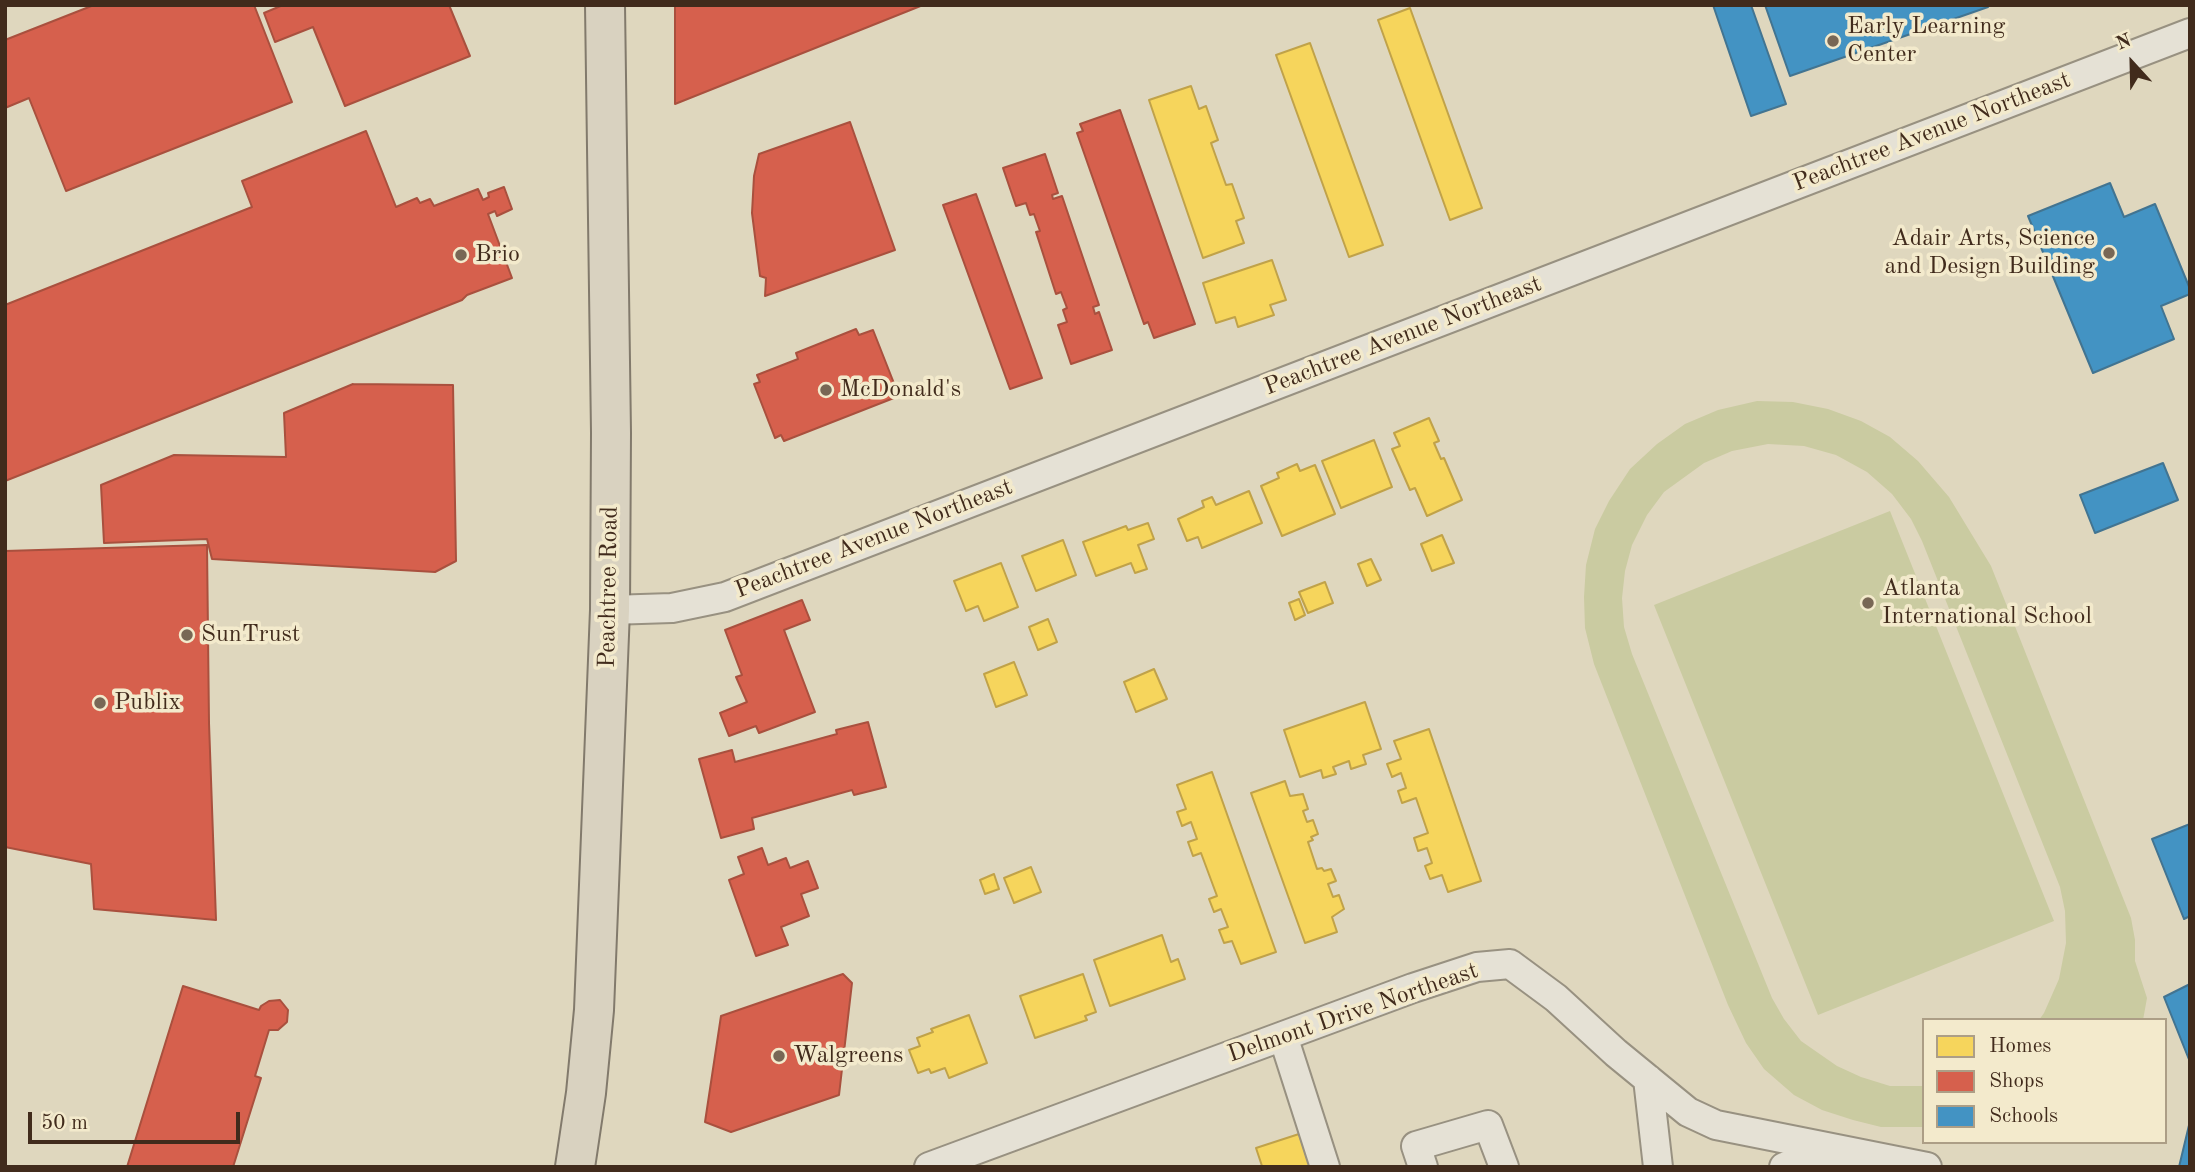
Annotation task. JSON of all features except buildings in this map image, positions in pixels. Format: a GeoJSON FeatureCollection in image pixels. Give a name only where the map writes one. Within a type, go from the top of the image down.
{"type":"FeatureCollection","features":[{"type":"Feature","properties":{"kind":"highway","name":"Peachtree Road"},"geometry":{"type":"LineString","coordinates":[[575,1167],[594,1010],[610,610],[611,433],[605,5]]}},
{"type":"Feature","properties":{"kind":"street","name":"Peachtree Avenue Northeast"},"geometry":{"type":"LineString","coordinates":[[610,610],[672,608],[725,597],[2190,33]]}},
{"type":"Feature","properties":{"kind":"street","name":"Delmont Drive Northeast"},"geometry":{"type":"LineString","coordinates":[[929,1167],[1413,988],[1477,967],[1510,964],[1556,998],[1688,1112],[1716,1125],[1927,1167]]}},
{"type":"Feature","properties":{"kind":"street"},"geometry":{"type":"LineString","coordinates":[[1283,1036],[1325,1167]]}},
{"type":"Feature","properties":{"kind":"street"},"geometry":{"type":"LineString","coordinates":[[1648,1079],[1658,1167]]}},
{"type":"Feature","properties":{"kind":"street"},"geometry":{"type":"LineString","coordinates":[[1423,1167],[1416,1146],[1488,1125],[1504,1167]]}},
{"type":"Feature","properties":{"kind":"street","name":"Delmont Drive Northeast"},"geometry":{"type":"LineString","coordinates":[[1784,1167],[1801,1161],[1861,1155]]}},
{"type":"Feature","properties":{"kind":"green space"},"geometry":{"type":"Polygon","coordinates":[[[1757,401],[1793,402],[1828,409],[1861,421],[1890,437],[1918,461],[1949,497],[1991,566],[2131,918],[2135,961],[2147,998],[2143,1018],[2040,1018],[2059,979],[2066,943],[2065,911],[2060,887],[1922,541],[1911,519],[1892,494],[1867,472],[1836,455],[1804,446],[1768,444],[1732,451],[1704,463],[1664,492],[1647,515],[1632,545],[1625,571],[1622,598],[1624,627],[1632,654],[1772,998],[1784,1019],[1801,1041],[1837,1066],[1890,1086],[1922,1086],[1922,1127],[1881,1127],[1822,1110],[1794,1095],[1764,1069],[1746,1043],[1728,1005],[1594,664],[1585,628],[1584,597],[1586,565],[1595,529],[1630,469],[1657,444],[1685,424],[1718,410],[1757,401]]]}},
{"type":"Feature","properties":{"kind":"green space"},"geometry":{"type":"Polygon","coordinates":[[[1890,511],[2054,921],[1818,1015],[1654,605],[1890,511]]]}},
{"type":"Feature","properties":{"kind":"place","name":"Early Learning Center"},"geometry":{"type":"Point","coordinates":[1833,41]}},
{"type":"Feature","properties":{"kind":"place","name":"Adair Arts, Science and Design Building"},"geometry":{"type":"Point","coordinates":[2109,253]}},
{"type":"Feature","properties":{"kind":"place","name":"Brio"},"geometry":{"type":"Point","coordinates":[461,255]}},
{"type":"Feature","properties":{"kind":"place","name":"McDonald's"},"geometry":{"type":"Point","coordinates":[826,390]}},
{"type":"Feature","properties":{"kind":"place","name":"Atlanta International School"},"geometry":{"type":"Point","coordinates":[1868,603]}},
{"type":"Feature","properties":{"kind":"place","name":"SunTrust"},"geometry":{"type":"Point","coordinates":[187,635]}},
{"type":"Feature","properties":{"kind":"place","name":"Publix"},"geometry":{"type":"Point","coordinates":[100,703]}},
{"type":"Feature","properties":{"kind":"place","name":"Walgreens"},"geometry":{"type":"Point","coordinates":[779,1056]}}]}
